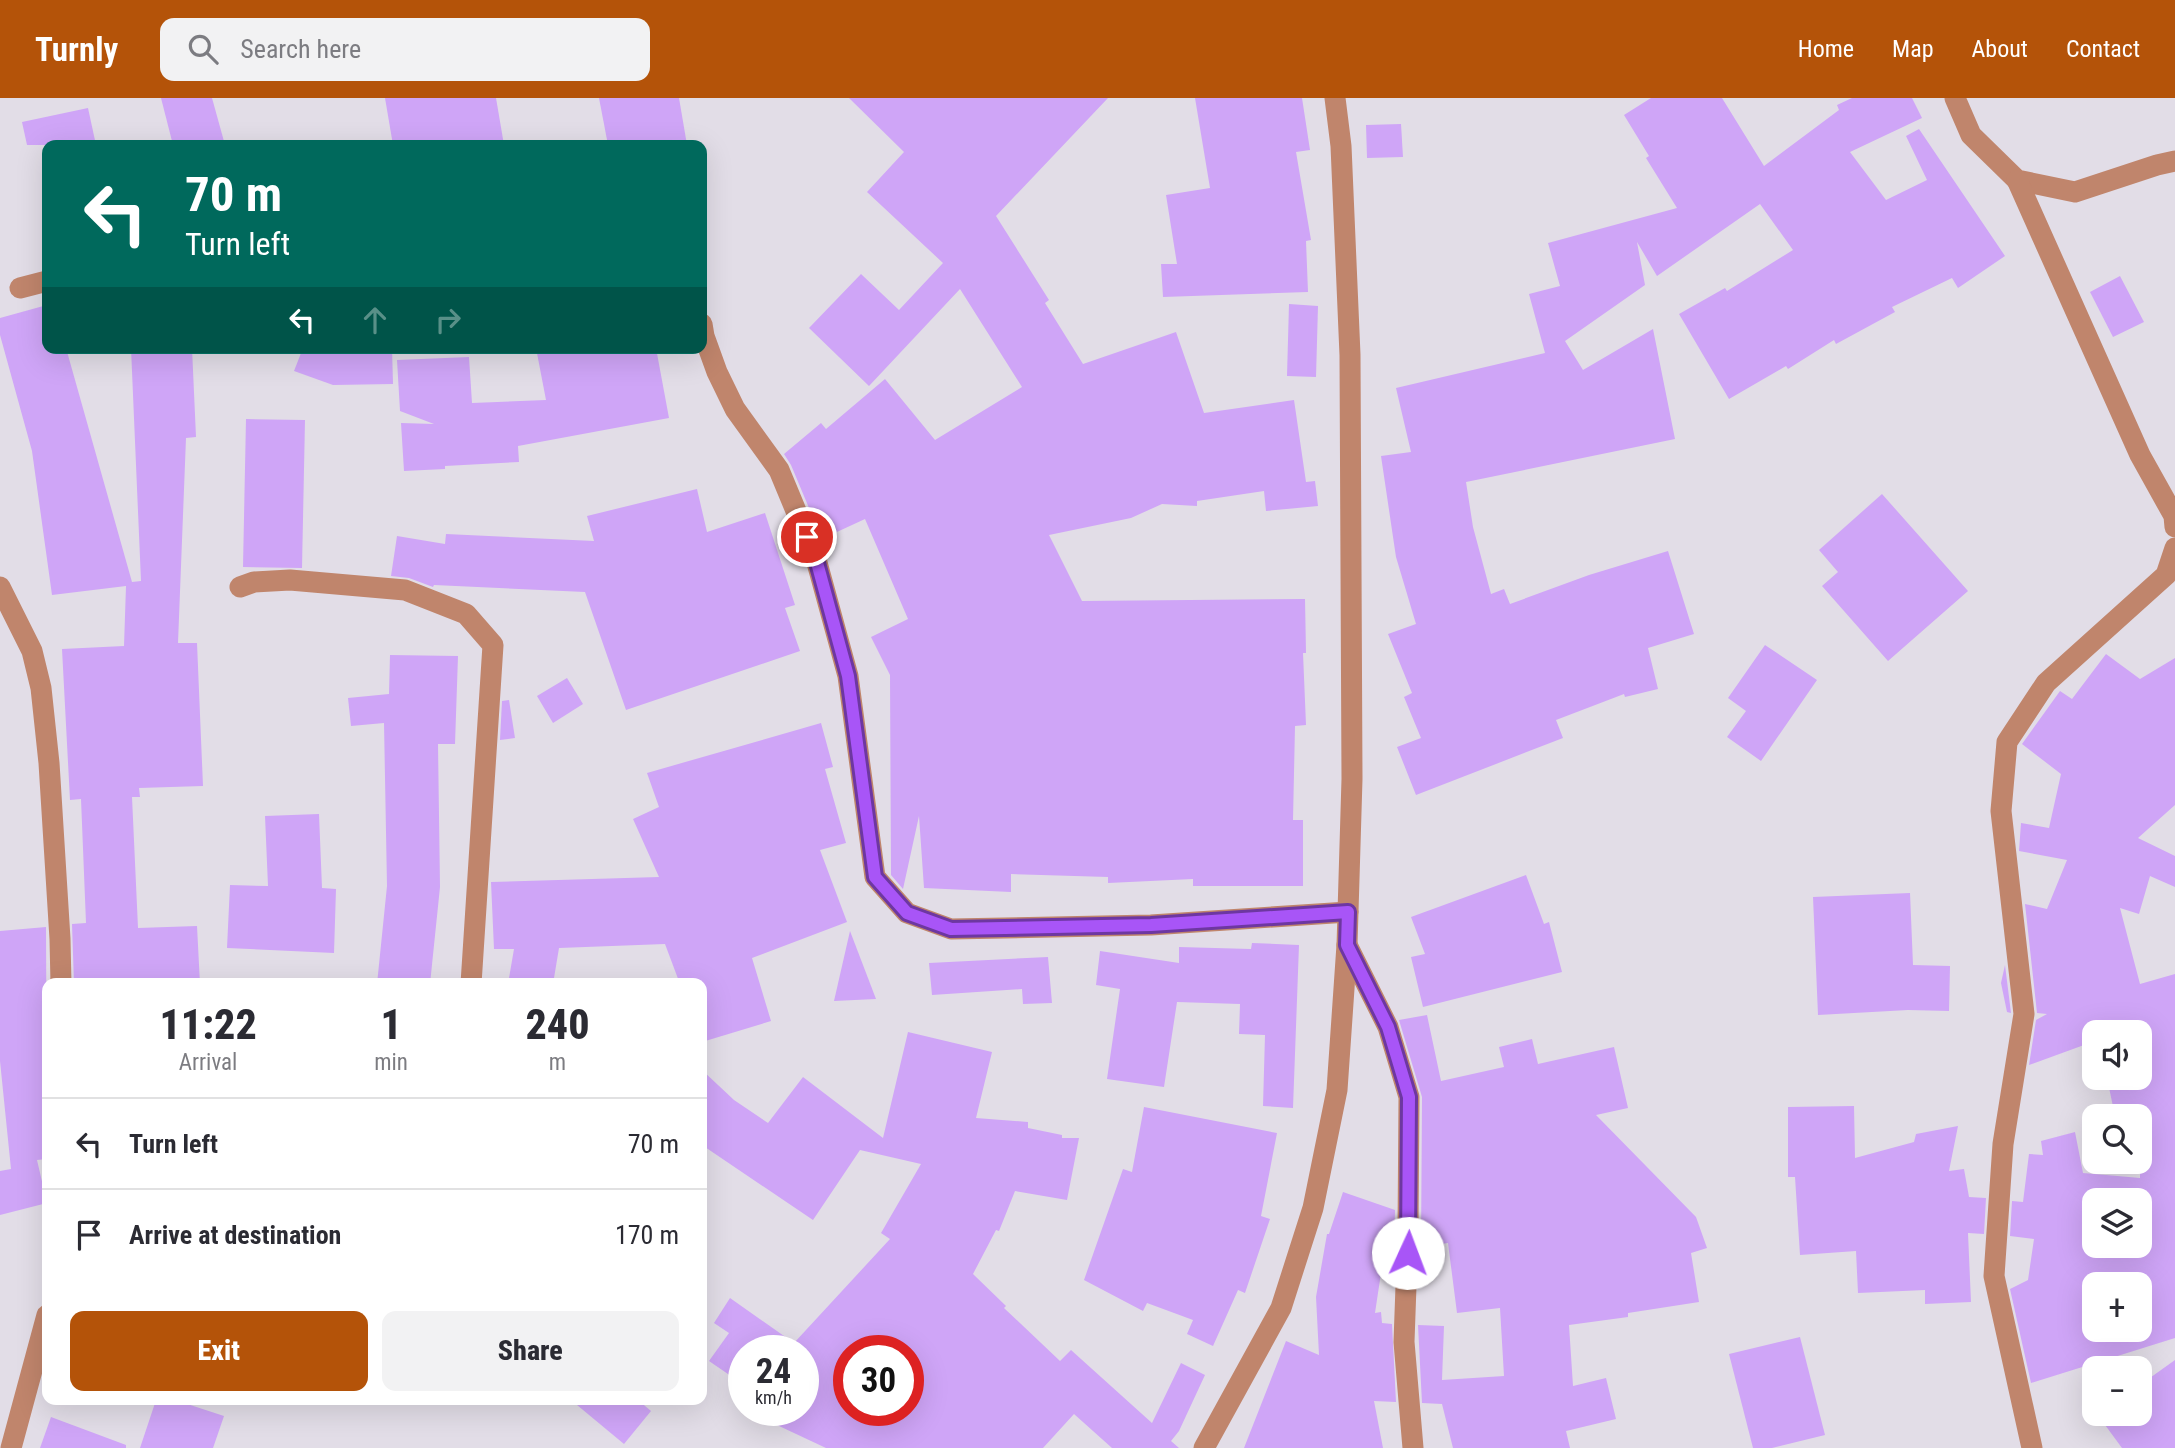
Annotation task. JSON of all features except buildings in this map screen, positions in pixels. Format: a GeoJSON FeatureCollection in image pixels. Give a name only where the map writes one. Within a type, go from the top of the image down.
{"type":"FeatureCollection","features":[{"type":"Feature","properties":{"kind":"street"},"geometry":{"type":"LineString","coordinates":[[1204,1448],[1281,1308],[1313,1208],[1337,1090],[1347,945],[1352,779],[1350,355],[1341,146],[1335,98]]}},
{"type":"Feature","properties":{"kind":"street"},"geometry":{"type":"LineString","coordinates":[[1955,98],[1971,135],[2017,180],[2140,455],[2174,516],[2175,527]]}},
{"type":"Feature","properties":{"kind":"street"},"geometry":{"type":"LineString","coordinates":[[2017,180],[2075,192],[2157,164],[2175,161]]}},
{"type":"Feature","properties":{"kind":"street"},"geometry":{"type":"LineString","coordinates":[[20,288],[42,282]]}},
{"type":"Feature","properties":{"kind":"street"},"geometry":{"type":"LineString","coordinates":[[707,340],[717,372],[735,409],[779,470],[816,559],[848,676],[875,877],[907,913],[951,929],[1151,925],[1348,912]]}},
{"type":"Feature","properties":{"kind":"street"},"geometry":{"type":"LineString","coordinates":[[2032,1448],[1994,1276],[2003,1144],[2024,1014],[2001,811],[2007,742],[2046,682],[2166,575],[2175,548]]}},
{"type":"Feature","properties":{"kind":"street"},"geometry":{"type":"LineString","coordinates":[[240,587],[254,582],[290,580],[405,590],[467,614],[493,645],[471,978]]}},
{"type":"Feature","properties":{"kind":"street"},"geometry":{"type":"LineString","coordinates":[[0,587],[32,651],[41,688],[53,831],[61,978]]}},
{"type":"Feature","properties":{"kind":"street"},"geometry":{"type":"LineString","coordinates":[[1347,945],[1388,1027],[1409,1097],[1404,1342],[1413,1448]]}},
{"type":"Feature","properties":{"kind":"street"},"geometry":{"type":"LineString","coordinates":[[11,1448],[42,1333]]}},
{"type":"Feature","properties":{"kind":"route"},"geometry":{"type":"LineString","coordinates":[[807,537],[816,559],[848,676],[875,877],[907,913],[951,929],[1151,925],[1348,912],[1347,945],[1388,1027],[1409,1097],[1408,1253]]}}]}
